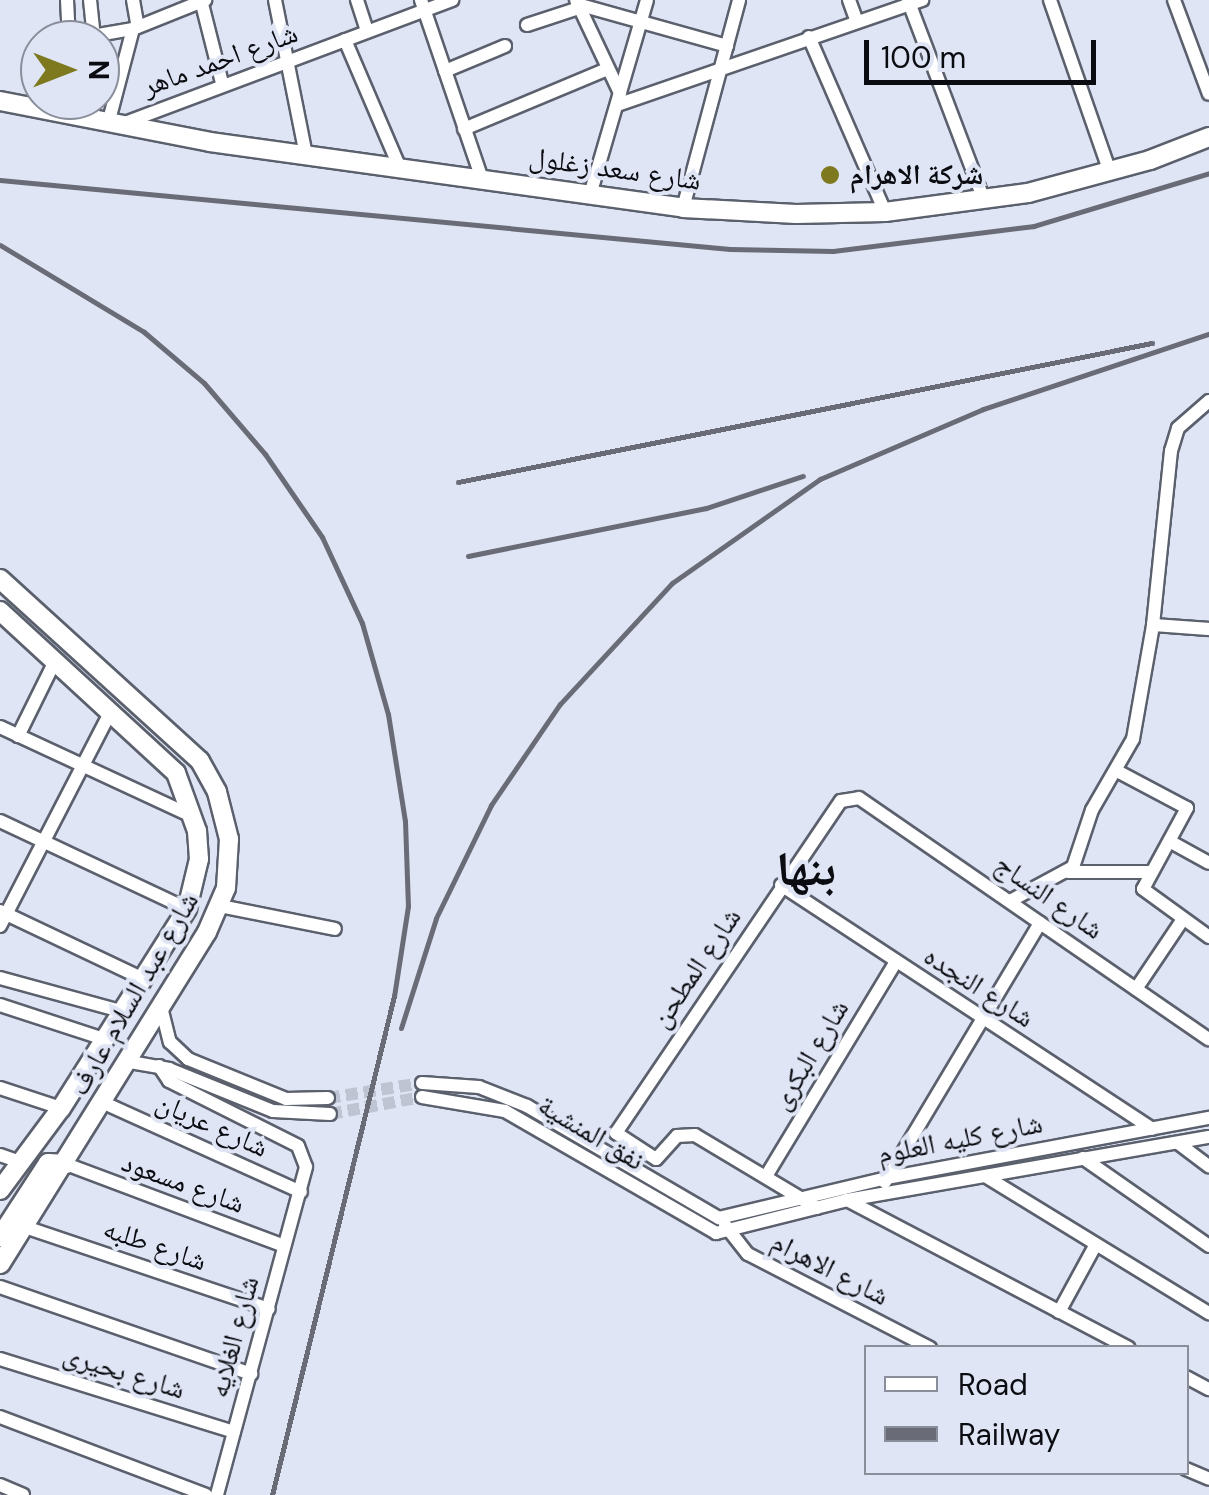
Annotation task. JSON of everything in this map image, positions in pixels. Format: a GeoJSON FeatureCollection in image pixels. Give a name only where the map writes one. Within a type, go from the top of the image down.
{"type":"FeatureCollection","features":[{"type":"Feature","properties":{"kind":"main road","name":"شارع سعد زغلول"},"geometry":{"type":"LineString","coordinates":[[99,120],[306,155],[683,208],[885,212],[984,200],[1110,172],[1209,136]]}},
{"type":"Feature","properties":{"kind":"main road","name":"شارع عبد السلام عارف"},"geometry":{"type":"LineString","coordinates":[[0,1264],[162,1011],[220,906],[226,888],[227,827],[200,761],[42,618],[2,606]]}},
{"type":"Feature","properties":{"kind":"main road","name":"شارع عبد السلام عارف"},"geometry":{"type":"LineString","coordinates":[[0,1190],[61,1108],[187,909],[197,876],[195,824],[176,773],[27,636],[2,606]]}},
{"type":"Feature","properties":{"kind":"main road"},"geometry":{"type":"LineString","coordinates":[[27,636],[28,618],[42,618]]}},
{"type":"Feature","properties":{"kind":"main road"},"geometry":{"type":"LineString","coordinates":[[195,824],[219,836],[227,827]]}},
{"type":"Feature","properties":{"kind":"main road"},"geometry":{"type":"LineString","coordinates":[[197,876],[216,874],[226,888]]}},
{"type":"Feature","properties":{"kind":"main road"},"geometry":{"type":"LineString","coordinates":[[0,1237],[48,1164],[66,1164]]}},
{"type":"Feature","properties":{"kind":"street"},"geometry":{"type":"LineString","coordinates":[[113,125],[136,28],[133,0]]}},
{"type":"Feature","properties":{"kind":"street"},"geometry":{"type":"LineString","coordinates":[[120,31],[202,0],[222,83]]}},
{"type":"Feature","properties":{"kind":"street"},"geometry":{"type":"LineString","coordinates":[[275,0],[306,155]]}},
{"type":"Feature","properties":{"kind":"street"},"geometry":{"type":"LineString","coordinates":[[356,0],[367,32]]}},
{"type":"Feature","properties":{"kind":"street","name":"شارع احمد ماهر"},"geometry":{"type":"LineString","coordinates":[[113,125],[367,32],[423,5],[452,0]]}},
{"type":"Feature","properties":{"kind":"street"},"geometry":{"type":"LineString","coordinates":[[590,195],[637,22],[647,0]]}},
{"type":"Feature","properties":{"kind":"street"},"geometry":{"type":"LineString","coordinates":[[683,208],[738,0]]}},
{"type":"Feature","properties":{"kind":"street"},"geometry":{"type":"LineString","coordinates":[[849,0],[858,22]]}},
{"type":"Feature","properties":{"kind":"street"},"geometry":{"type":"LineString","coordinates":[[1050,0],[1110,172]]}},
{"type":"Feature","properties":{"kind":"street"},"geometry":{"type":"LineString","coordinates":[[1174,0],[1209,94]]}},
{"type":"Feature","properties":{"kind":"street"},"geometry":{"type":"LineString","coordinates":[[618,99],[913,2],[984,200]]}},
{"type":"Feature","properties":{"kind":"street"},"geometry":{"type":"LineString","coordinates":[[578,4],[618,99]]}},
{"type":"Feature","properties":{"kind":"street"},"geometry":{"type":"LineString","coordinates":[[527,25],[578,4],[614,9],[637,22],[728,46]]}},
{"type":"Feature","properties":{"kind":"street"},"geometry":{"type":"LineString","coordinates":[[423,5],[482,179]]}},
{"type":"Feature","properties":{"kind":"street"},"geometry":{"type":"LineString","coordinates":[[809,37],[885,212]]}},
{"type":"Feature","properties":{"kind":"street"},"geometry":{"type":"LineString","coordinates":[[345,40],[399,166]]}},
{"type":"Feature","properties":{"kind":"street"},"geometry":{"type":"LineString","coordinates":[[445,71],[506,46]]}},
{"type":"Feature","properties":{"kind":"street"},"geometry":{"type":"LineString","coordinates":[[464,129],[605,70]]}},
{"type":"Feature","properties":{"kind":"street"},"geometry":{"type":"LineString","coordinates":[[1068,872],[1092,810],[1117,771],[1138,720],[1153,626],[1171,451],[1178,428],[1209,400]]}},
{"type":"Feature","properties":{"kind":"street"},"geometry":{"type":"LineString","coordinates":[[1153,626],[1209,629]]}},
{"type":"Feature","properties":{"kind":"street"},"geometry":{"type":"LineString","coordinates":[[18,736],[55,660]]}},
{"type":"Feature","properties":{"kind":"street"},"geometry":{"type":"LineString","coordinates":[[111,711],[2,917],[143,979]]}},
{"type":"Feature","properties":{"kind":"street"},"geometry":{"type":"LineString","coordinates":[[0,727],[195,824]]}},
{"type":"Feature","properties":{"kind":"street"},"geometry":{"type":"LineString","coordinates":[[1117,771],[1184,804],[1189,813],[1146,878],[1146,896],[1209,936]]}},
{"type":"Feature","properties":{"kind":"street","name":"شارع المطحن"},"geometry":{"type":"LineString","coordinates":[[768,1173],[686,1133],[653,1159],[618,1138],[617,1130],[833,807],[859,798]]}},
{"type":"Feature","properties":{"kind":"street","name":"شارع النساج"},"geometry":{"type":"LineString","coordinates":[[859,798],[1209,1040]]}},
{"type":"Feature","properties":{"kind":"street"},"geometry":{"type":"LineString","coordinates":[[0,820],[187,909]]}},
{"type":"Feature","properties":{"kind":"street"},"geometry":{"type":"LineString","coordinates":[[1171,842],[1209,863]]}},
{"type":"Feature","properties":{"kind":"street"},"geometry":{"type":"LineString","coordinates":[[1010,900],[1068,872],[1146,878]]}},
{"type":"Feature","properties":{"kind":"street","name":"شارع النجده"},"geometry":{"type":"LineString","coordinates":[[781,885],[1152,1129]]}},
{"type":"Feature","properties":{"kind":"street"},"geometry":{"type":"LineString","coordinates":[[220,906],[336,928]]}},
{"type":"Feature","properties":{"kind":"street"},"geometry":{"type":"LineString","coordinates":[[1136,988],[1183,919]]}},
{"type":"Feature","properties":{"kind":"street"},"geometry":{"type":"LineString","coordinates":[[880,1194],[981,1017],[1040,923]]}},
{"type":"Feature","properties":{"kind":"street","name":"شارع البكرى"},"geometry":{"type":"LineString","coordinates":[[768,1173],[896,962]]}},
{"type":"Feature","properties":{"kind":"street"},"geometry":{"type":"LineString","coordinates":[[0,978],[121,1011]]}},
{"type":"Feature","properties":{"kind":"street"},"geometry":{"type":"LineString","coordinates":[[0,1005],[104,1039]]}},
{"type":"Feature","properties":{"kind":"street"},"geometry":{"type":"LineString","coordinates":[[162,1011],[170,1042],[188,1058],[286,1098],[328,1098]]}},
{"type":"Feature","properties":{"kind":"street"},"geometry":{"type":"LineString","coordinates":[[130,1062],[159,1066],[273,1111],[330,1114]]}},
{"type":"Feature","properties":{"kind":"street"},"geometry":{"type":"LineString","coordinates":[[159,1066],[170,1081],[298,1146],[306,1167],[300,1192]]}},
{"type":"Feature","properties":{"kind":"street","name":"نفق المنشية"},"geometry":{"type":"LineString","coordinates":[[723,1218],[510,1098],[479,1087],[422,1090],[505,1111],[692,1223],[727,1233]]}},
{"type":"Feature","properties":{"kind":"street"},"geometry":{"type":"LineString","coordinates":[[0,1088],[61,1108]]}},
{"type":"Feature","properties":{"kind":"street","name":"شارع عريان"},"geometry":{"type":"LineString","coordinates":[[104,1103],[300,1192]]}},
{"type":"Feature","properties":{"kind":"street","name":"شارع كليه العلوم"},"geometry":{"type":"LineString","coordinates":[[723,1218],[887,1178],[1209,1118]]}},
{"type":"Feature","properties":{"kind":"street","name":"شارع كليه العلوم"},"geometry":{"type":"LineString","coordinates":[[727,1233],[847,1200],[1209,1138]]}},
{"type":"Feature","properties":{"kind":"street"},"geometry":{"type":"LineString","coordinates":[[1178,1143],[1209,1166]]}},
{"type":"Feature","properties":{"kind":"street"},"geometry":{"type":"LineString","coordinates":[[0,1155],[20,1162]]}},
{"type":"Feature","properties":{"kind":"street"},"geometry":{"type":"LineString","coordinates":[[1083,1158],[1209,1246]]}},
{"type":"Feature","properties":{"kind":"street","name":"شارع مسعود"},"geometry":{"type":"LineString","coordinates":[[66,1164],[284,1246]]}},
{"type":"Feature","properties":{"kind":"street"},"geometry":{"type":"LineString","coordinates":[[768,1173],[817,1208]]}},
{"type":"Feature","properties":{"kind":"street"},"geometry":{"type":"LineString","coordinates":[[985,1176],[1209,1313]]}},
{"type":"Feature","properties":{"kind":"street","name":"شارع الغلايه"},"geometry":{"type":"LineString","coordinates":[[216,1495],[300,1192]]}},
{"type":"Feature","properties":{"kind":"street"},"geometry":{"type":"LineString","coordinates":[[847,1200],[1122,1345]]}},
{"type":"Feature","properties":{"kind":"street"},"geometry":{"type":"LineString","coordinates":[[723,1218],[727,1233]]}},
{"type":"Feature","properties":{"kind":"street","name":"شارع طلبه"},"geometry":{"type":"LineString","coordinates":[[25,1226],[268,1309]]}},
{"type":"Feature","properties":{"kind":"street","name":"شارع الاهرام"},"geometry":{"type":"LineString","coordinates":[[727,1233],[762,1262],[924,1345]]}},
{"type":"Feature","properties":{"kind":"street"},"geometry":{"type":"LineString","coordinates":[[1059,1312],[1095,1246]]}},
{"type":"Feature","properties":{"kind":"street"},"geometry":{"type":"LineString","coordinates":[[0,1287],[250,1374]]}},
{"type":"Feature","properties":{"kind":"street","name":"شارع بحيرى"},"geometry":{"type":"LineString","coordinates":[[0,1359],[234,1432]]}},
{"type":"Feature","properties":{"kind":"street"},"geometry":{"type":"LineString","coordinates":[[0,1417],[206,1495]]}},
{"type":"Feature","properties":{"kind":"street"},"geometry":{"type":"LineString","coordinates":[[0,1485],[23,1495]]}},
{"type":"Feature","properties":{"kind":"tunnel"},"geometry":{"type":"LineString","coordinates":[[328,1098],[422,1083]]}},
{"type":"Feature","properties":{"kind":"tunnel"},"geometry":{"type":"LineString","coordinates":[[330,1114],[422,1097]]}},
{"type":"Feature","properties":{"kind":"railway"},"geometry":{"type":"LineString","coordinates":[[0,180],[730,249],[833,251],[1034,226],[1209,173]]}},
{"type":"Feature","properties":{"kind":"railway"},"geometry":{"type":"LineString","coordinates":[[0,245],[144,332],[204,383],[265,454],[322,537],[362,623],[388,714],[405,821],[408,906],[394,996],[272,1495]]}},
{"type":"Feature","properties":{"kind":"railway"},"geometry":{"type":"LineString","coordinates":[[401,1028],[436,918],[491,805],[560,704],[672,583],[820,479],[983,409],[1209,334]]}},
{"type":"Feature","properties":{"kind":"railway"},"geometry":{"type":"LineString","coordinates":[[458,482],[1152,343]]}},
{"type":"Feature","properties":{"kind":"railway"},"geometry":{"type":"LineString","coordinates":[[468,556],[706,508],[803,476]]}},
{"type":"Feature","properties":{"kind":"place","name":"شركة الاهرام"},"geometry":{"type":"Point","coordinates":[830,175]}},
{"type":"Feature","properties":{"kind":"district","name":"بنها"},"geometry":{"type":"Point","coordinates":[806,869]}}]}
